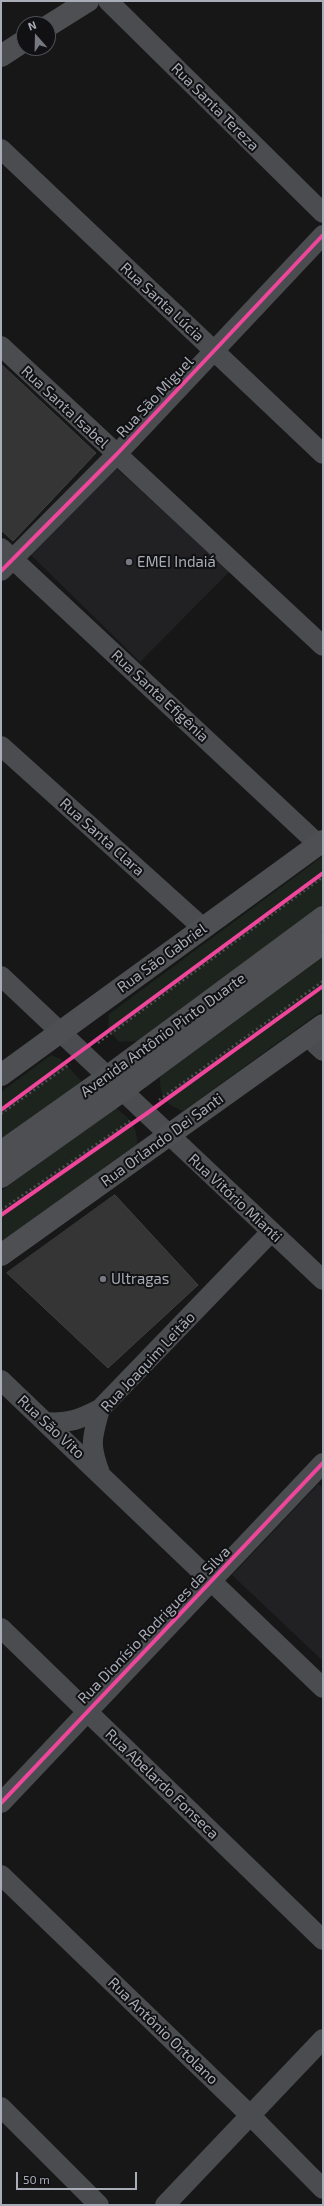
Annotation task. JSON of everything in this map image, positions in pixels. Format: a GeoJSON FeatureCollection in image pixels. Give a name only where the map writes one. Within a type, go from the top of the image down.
{"type":"FeatureCollection","features":[{"type":"Feature","properties":{"kind":"main road"},"geometry":{"type":"LineString","coordinates":[[56,21],[88,1]]}},
{"type":"Feature","properties":{"kind":"main road"},"geometry":{"type":"LineString","coordinates":[[1,56],[16,46]]}},
{"type":"Feature","properties":{"kind":"main road","name":"Rua São Gabriel"},"geometry":{"type":"LineString","coordinates":[[1,1075],[61,1033],[321,843]]}},
{"type":"Feature","properties":{"kind":"main road","name":"Avenida Antônio Pinto Duarte"},"geometry":{"type":"LineString","coordinates":[[1,1177],[323,917]]}},
{"type":"Feature","properties":{"kind":"main road","name":"Avenida Antônio Pinto Duarte"},"geometry":{"type":"LineString","coordinates":[[1,1152],[115,1084],[323,944]]}},
{"type":"Feature","properties":{"kind":"main road","name":"Rua Orlando Dei Santi"},"geometry":{"type":"LineString","coordinates":[[1,1255],[315,1031]]}},
{"type":"Feature","properties":{"kind":"street","name":"Rua Santa Tereza"},"geometry":{"type":"LineString","coordinates":[[108,1],[323,213]]}},
{"type":"Feature","properties":{"kind":"street","name":"Rua Santa Lúcia"},"geometry":{"type":"LineString","coordinates":[[1,149],[323,454]]}},
{"type":"Feature","properties":{"kind":"street","name":"Rua São Miguel"},"geometry":{"type":"LineString","coordinates":[[5,559],[116,455],[323,235]]}},
{"type":"Feature","properties":{"kind":"street","name":"Rua Santa Isabel"},"geometry":{"type":"LineString","coordinates":[[1,346],[116,455],[323,646]]}},
{"type":"Feature","properties":{"kind":"street","name":"Rua Santa Efigênia"},"geometry":{"type":"LineString","coordinates":[[5,559],[321,843]]}},
{"type":"Feature","properties":{"kind":"street","name":"Rua Santa Clara"},"geometry":{"type":"LineString","coordinates":[[1,746],[203,928]]}},
{"type":"Feature","properties":{"kind":"street","name":"Rua Vitório Mianti"},"geometry":{"type":"LineString","coordinates":[[1,976],[323,1280]]}},
{"type":"Feature","properties":{"kind":"street"},"geometry":{"type":"LineString","coordinates":[[315,1031],[323,1052]]}},
{"type":"Feature","properties":{"kind":"street","name":"Rua Joaquim Leitão"},"geometry":{"type":"LineString","coordinates":[[271,1232],[100,1409],[94,1432],[92,1451],[100,1474],[323,1688]]}},
{"type":"Feature","properties":{"kind":"street","name":"Rua São Vito"},"geometry":{"type":"LineString","coordinates":[[1,1380],[100,1474]]}},
{"type":"Feature","properties":{"kind":"street"},"geometry":{"type":"LineString","coordinates":[[46,1422],[63,1424],[79,1419],[100,1409]]}},
{"type":"Feature","properties":{"kind":"street","name":"Rua Dionísio Rodrigues da Silva"},"geometry":{"type":"LineString","coordinates":[[1,1803],[213,1582],[323,1463]]}},
{"type":"Feature","properties":{"kind":"street","name":"Rua Abelardo Fonseca"},"geometry":{"type":"LineString","coordinates":[[1,1628],[323,1940]]}},
{"type":"Feature","properties":{"kind":"street","name":"Rua Antônio Ortolano"},"geometry":{"type":"LineString","coordinates":[[1,1874],[251,2116],[323,2189]]}},
{"type":"Feature","properties":{"kind":"street"},"geometry":{"type":"LineString","coordinates":[[164,2205],[251,2116],[323,2039]]}},
{"type":"Feature","properties":{"kind":"street"},"geometry":{"type":"LineString","coordinates":[[1,2107],[99,2205]]}},
{"type":"Feature","properties":{"kind":"path"},"geometry":{"type":"LineString","coordinates":[[1,1114],[323,873]]}},
{"type":"Feature","properties":{"kind":"path"},"geometry":{"type":"LineString","coordinates":[[1,1110],[82,1053],[323,877]]}},
{"type":"Feature","properties":{"kind":"path"},"geometry":{"type":"LineString","coordinates":[[1,1210],[145,1113],[323,981]]}},
{"type":"Feature","properties":{"kind":"path"},"geometry":{"type":"LineString","coordinates":[[1,1215],[323,986]]}},
{"type":"Feature","properties":{"kind":"shaded area","name":"EMEI Indaiá"},"geometry":{"type":"Polygon","coordinates":[[[117,469],[230,571],[140,662],[29,553],[117,469]]]}},
{"type":"Feature","properties":{"kind":"shaded area"},"geometry":{"type":"Polygon","coordinates":[[[323,856],[323,909],[141,1041],[119,1042],[108,1029],[109,1014],[323,856]]]}},
{"type":"Feature","properties":{"kind":"shaded area"},"geometry":{"type":"Polygon","coordinates":[[[323,957],[323,1010],[183,1111],[171,1105],[164,1099],[161,1090],[160,1077],[323,957]]]}},
{"type":"Feature","properties":{"kind":"shaded area"},"geometry":{"type":"Polygon","coordinates":[[[51,1055],[61,1059],[82,1082],[1,1139],[1,1092],[51,1055]]]}},
{"type":"Feature","properties":{"kind":"shaded area"},"geometry":{"type":"Polygon","coordinates":[[[116,1108],[132,1123],[136,1132],[137,1144],[1,1242],[1,1191],[116,1108]]]}},
{"type":"Feature","properties":{"kind":"shaded area"},"geometry":{"type":"Polygon","coordinates":[[[318,1484],[323,1488],[323,1661],[232,1575],[318,1484]]]}},
{"type":"Feature","properties":{"kind":"building"},"geometry":{"type":"Polygon","coordinates":[[[1,364],[96,453],[13,541],[1,530],[1,364]]]}},
{"type":"Feature","properties":{"kind":"building","name":"Ultragas"},"geometry":{"type":"Polygon","coordinates":[[[115,1195],[198,1285],[108,1368],[7,1273],[115,1195]]]}},
{"type":"Feature","properties":{"kind":"cycle path"},"geometry":{"type":"LineString","coordinates":[[1,571],[116,455],[323,235]]}},
{"type":"Feature","properties":{"kind":"cycle path"},"geometry":{"type":"LineString","coordinates":[[1,1110],[323,873]]}},
{"type":"Feature","properties":{"kind":"cycle path"},"geometry":{"type":"LineString","coordinates":[[1,1215],[146,1114],[323,986]]}},
{"type":"Feature","properties":{"kind":"cycle path"},"geometry":{"type":"LineString","coordinates":[[1,1803],[323,1463]]}},
{"type":"Feature","properties":{"kind":"place","name":"EMEI Indaiá"},"geometry":{"type":"Point","coordinates":[129,562]}},
{"type":"Feature","properties":{"kind":"place","name":"Ultragas"},"geometry":{"type":"Point","coordinates":[103,1279]}}]}
